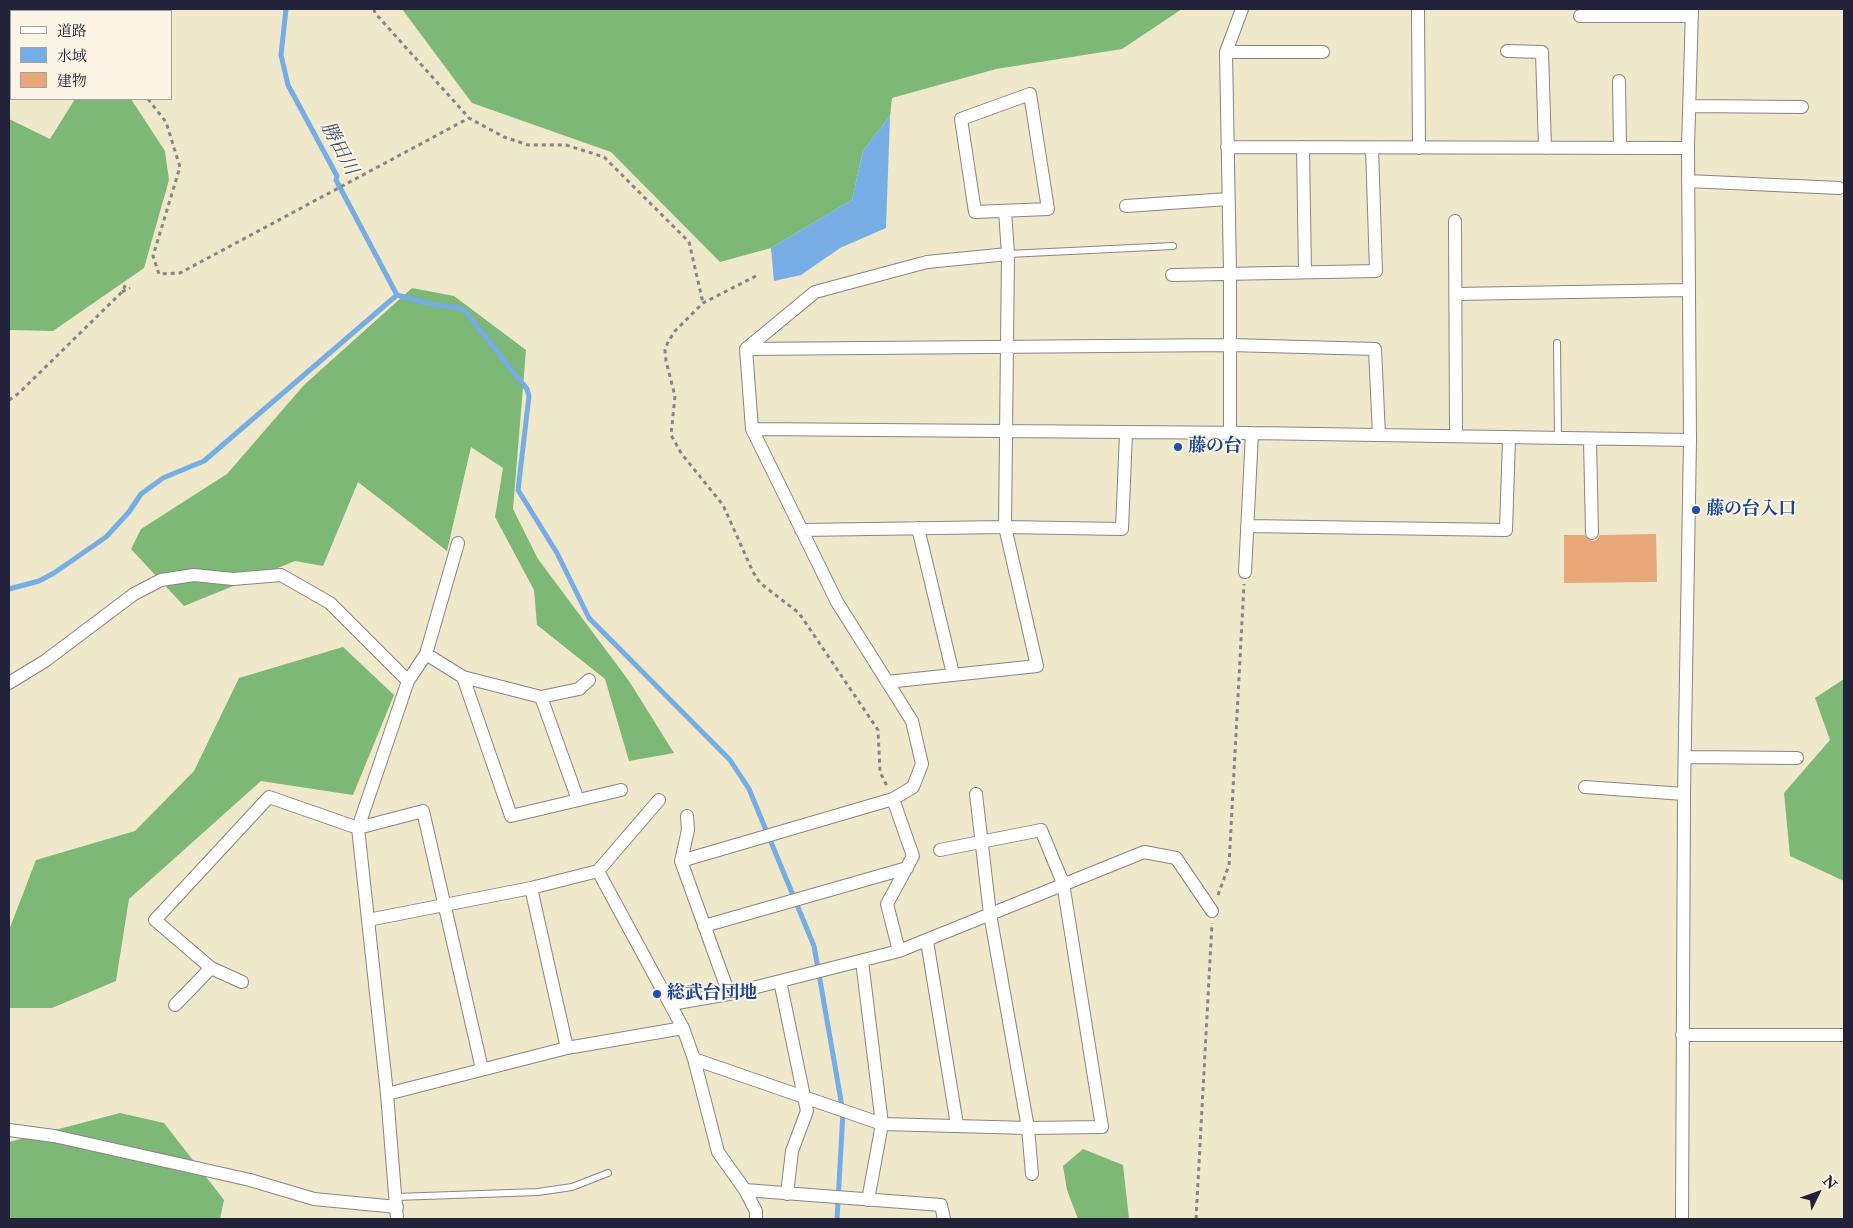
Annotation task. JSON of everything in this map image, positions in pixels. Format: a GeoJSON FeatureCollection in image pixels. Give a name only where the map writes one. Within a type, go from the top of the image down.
{"type":"FeatureCollection","features":[{"type":"Feature","properties":{"kind":"street"},"geometry":{"type":"LineString","coordinates":[[1230,434],[1230,272],[1226,52],[1242,9]]}},
{"type":"Feature","properties":{"kind":"street"},"geometry":{"type":"LineString","coordinates":[[1418,9],[1419,148]]}},
{"type":"Feature","properties":{"kind":"street"},"geometry":{"type":"LineString","coordinates":[[1580,16],[1692,12],[1691,106],[1688,148],[1690,440],[1684,794],[1682,1219]]}},
{"type":"Feature","properties":{"kind":"street"},"geometry":{"type":"LineString","coordinates":[[1507,51],[1542,52],[1545,148]]}},
{"type":"Feature","properties":{"kind":"street"},"geometry":{"type":"LineString","coordinates":[[1226,52],[1323,52]]}},
{"type":"Feature","properties":{"kind":"street"},"geometry":{"type":"LineString","coordinates":[[1618,81],[1620,148]]}},
{"type":"Feature","properties":{"kind":"street"},"geometry":{"type":"LineString","coordinates":[[1030,94],[1048,209],[1005,211],[975,212],[961,119],[1030,94]]}},
{"type":"Feature","properties":{"kind":"street"},"geometry":{"type":"LineString","coordinates":[[1691,106],[1802,106]]}},
{"type":"Feature","properties":{"kind":"street"},"geometry":{"type":"LineString","coordinates":[[1227,147],[1688,148]]}},
{"type":"Feature","properties":{"kind":"street"},"geometry":{"type":"LineString","coordinates":[[1303,148],[1305,272]]}},
{"type":"Feature","properties":{"kind":"street"},"geometry":{"type":"LineString","coordinates":[[1172,275],[1230,272],[1376,271],[1372,148]]}},
{"type":"Feature","properties":{"kind":"street"},"geometry":{"type":"LineString","coordinates":[[1688,181],[1842,188]]}},
{"type":"Feature","properties":{"kind":"street"},"geometry":{"type":"LineString","coordinates":[[1126,206],[1228,199]]}},
{"type":"Feature","properties":{"kind":"street"},"geometry":{"type":"LineString","coordinates":[[887,682],[1036,666],[1005,527],[1008,254],[1005,211]]}},
{"type":"Feature","properties":{"kind":"street"},"geometry":{"type":"LineString","coordinates":[[1455,221],[1456,436]]}},
{"type":"Feature","properties":{"kind":"street"},"geometry":{"type":"LineString","coordinates":[[746,349],[815,292],[927,262],[1008,254]]}},
{"type":"Feature","properties":{"kind":"street"},"geometry":{"type":"LineString","coordinates":[[1456,294],[1689,290]]}},
{"type":"Feature","properties":{"kind":"street"},"geometry":{"type":"LineString","coordinates":[[746,349],[1230,345],[1375,349],[1379,435]]}},
{"type":"Feature","properties":{"kind":"street"},"geometry":{"type":"LineString","coordinates":[[681,861],[893,799],[913,787],[922,764],[912,721],[837,602],[752,430],[746,349]]}},
{"type":"Feature","properties":{"kind":"street"},"geometry":{"type":"LineString","coordinates":[[752,430],[1252,433],[1456,436],[1509,439],[1690,440]]}},
{"type":"Feature","properties":{"kind":"street"},"geometry":{"type":"LineString","coordinates":[[801,530],[1005,527],[1122,529],[1126,433]]}},
{"type":"Feature","properties":{"kind":"street"},"geometry":{"type":"LineString","coordinates":[[1244,572],[1252,433]]}},
{"type":"Feature","properties":{"kind":"street"},"geometry":{"type":"LineString","coordinates":[[1247,526],[1506,530],[1509,439]]}},
{"type":"Feature","properties":{"kind":"street"},"geometry":{"type":"LineString","coordinates":[[1590,440],[1592,533]]}},
{"type":"Feature","properties":{"kind":"street"},"geometry":{"type":"LineString","coordinates":[[918,528],[953,674]]}},
{"type":"Feature","properties":{"kind":"street"},"geometry":{"type":"LineString","coordinates":[[9,1130],[54,1136],[250,1180],[314,1199],[397,1208],[387,1094],[358,828],[408,681],[426,654],[458,543]]}},
{"type":"Feature","properties":{"kind":"street"},"geometry":{"type":"LineString","coordinates":[[9,683],[45,661],[134,594],[161,580],[194,575],[233,579],[281,575],[330,603],[408,681]]}},
{"type":"Feature","properties":{"kind":"street"},"geometry":{"type":"LineString","coordinates":[[426,654],[462,677],[541,697],[579,689],[589,680]]}},
{"type":"Feature","properties":{"kind":"street"},"geometry":{"type":"LineString","coordinates":[[462,677],[511,816],[621,790]]}},
{"type":"Feature","properties":{"kind":"street"},"geometry":{"type":"LineString","coordinates":[[541,697],[578,800]]}},
{"type":"Feature","properties":{"kind":"street"},"geometry":{"type":"LineString","coordinates":[[1686,757],[1797,758]]}},
{"type":"Feature","properties":{"kind":"street"},"geometry":{"type":"LineString","coordinates":[[1585,786],[1684,794]]}},
{"type":"Feature","properties":{"kind":"street"},"geometry":{"type":"LineString","coordinates":[[976,794],[980,842],[990,914],[1028,1128],[1032,1174]]}},
{"type":"Feature","properties":{"kind":"street"},"geometry":{"type":"LineString","coordinates":[[242,982],[212,968],[154,920],[270,797],[358,828],[423,811],[482,1069]]}},
{"type":"Feature","properties":{"kind":"street"},"geometry":{"type":"LineString","coordinates":[[893,799],[913,856],[887,904],[899,951]]}},
{"type":"Feature","properties":{"kind":"street"},"geometry":{"type":"LineString","coordinates":[[368,920],[531,888],[598,871],[659,800]]}},
{"type":"Feature","properties":{"kind":"street"},"geometry":{"type":"LineString","coordinates":[[687,816],[688,830],[681,861],[729,994]]}},
{"type":"Feature","properties":{"kind":"street"},"geometry":{"type":"LineString","coordinates":[[694,1059],[882,1124],[1028,1128],[1102,1127],[1063,883],[1041,830],[940,850]]}},
{"type":"Feature","properties":{"kind":"street"},"geometry":{"type":"LineString","coordinates":[[671,1004],[729,994],[862,962],[899,951],[928,941],[1063,883],[1144,852],[1176,858],[1212,911]]}},
{"type":"Feature","properties":{"kind":"street"},"geometry":{"type":"LineString","coordinates":[[704,926],[907,868]]}},
{"type":"Feature","properties":{"kind":"street"},"geometry":{"type":"LineString","coordinates":[[598,871],[683,1028],[694,1059],[718,1152],[756,1211],[756,1219]]}},
{"type":"Feature","properties":{"kind":"street"},"geometry":{"type":"LineString","coordinates":[[531,888],[567,1048]]}},
{"type":"Feature","properties":{"kind":"street"},"geometry":{"type":"LineString","coordinates":[[928,941],[957,1125]]}},
{"type":"Feature","properties":{"kind":"street"},"geometry":{"type":"LineString","coordinates":[[862,962],[882,1124],[868,1200]]}},
{"type":"Feature","properties":{"kind":"street"},"geometry":{"type":"LineString","coordinates":[[175,1005],[212,968]]}},
{"type":"Feature","properties":{"kind":"street"},"geometry":{"type":"LineString","coordinates":[[780,981],[807,1111],[792,1150],[788,1194]]}},
{"type":"Feature","properties":{"kind":"street"},"geometry":{"type":"LineString","coordinates":[[387,1094],[567,1048],[683,1028]]}},
{"type":"Feature","properties":{"kind":"street"},"geometry":{"type":"LineString","coordinates":[[1682,1034],[1844,1035]]}},
{"type":"Feature","properties":{"kind":"street"},"geometry":{"type":"LineString","coordinates":[[744,1190],[941,1205],[944,1219]]}},
{"type":"Feature","properties":{"kind":"lane"},"geometry":{"type":"LineString","coordinates":[[1008,254],[1173,246]]}},
{"type":"Feature","properties":{"kind":"lane"},"geometry":{"type":"LineString","coordinates":[[1557,343],[1558,439]]}},
{"type":"Feature","properties":{"kind":"lane"},"geometry":{"type":"LineString","coordinates":[[397,1208],[572,1187],[608,1173]]}},
{"type":"Feature","properties":{"kind":"path"},"geometry":{"type":"LineString","coordinates":[[374,9],[375,13],[469,118],[504,137],[528,145],[566,145],[604,157],[689,242],[703,303]]}},
{"type":"Feature","properties":{"kind":"path"},"geometry":{"type":"LineString","coordinates":[[149,100],[166,122],[180,167],[153,256],[159,274],[180,273],[469,118]]}},
{"type":"Feature","properties":{"kind":"path"},"geometry":{"type":"LineString","coordinates":[[756,276],[703,303],[675,331],[665,350],[666,361],[674,388],[671,435],[681,453],[723,505],[753,572],[760,583],[799,613],[878,730],[880,772],[893,799]]}},
{"type":"Feature","properties":{"kind":"path"},"geometry":{"type":"LineString","coordinates":[[122,292],[126,284]]}},
{"type":"Feature","properties":{"kind":"path"},"geometry":{"type":"LineString","coordinates":[[9,400],[19,393],[122,292],[130,288]]}},
{"type":"Feature","properties":{"kind":"green space"},"geometry":{"type":"Polygon","coordinates":[[[402,9],[1182,9],[1122,49],[996,69],[892,98],[890,116],[863,151],[852,200],[771,248],[720,262],[611,152],[472,103],[402,9]]]}},
{"type":"Feature","properties":{"kind":"green space"},"geometry":{"type":"Polygon","coordinates":[[[74,100],[132,100],[165,151],[169,180],[144,268],[53,331],[9,330],[9,119],[50,139],[74,100]]]}},
{"type":"Feature","properties":{"kind":"green space"},"geometry":{"type":"Polygon","coordinates":[[[412,288],[454,296],[526,350],[513,509],[538,559],[629,681],[674,753],[629,761],[605,679],[537,625],[534,590],[495,517],[503,468],[471,447],[447,551],[358,482],[323,566],[295,561],[184,606],[131,549],[141,529],[227,474],[304,385],[412,288]]]}},
{"type":"Feature","properties":{"kind":"green space"},"geometry":{"type":"Polygon","coordinates":[[[343,647],[394,695],[353,795],[261,781],[129,899],[116,981],[52,1008],[9,1008],[9,930],[36,860],[135,831],[194,771],[239,678],[343,647]]]}},
{"type":"Feature","properties":{"kind":"green space"},"geometry":{"type":"Polygon","coordinates":[[[1844,679],[1844,881],[1790,856],[1784,793],[1830,740],[1815,698],[1844,679]]]}},
{"type":"Feature","properties":{"kind":"green space"},"geometry":{"type":"Polygon","coordinates":[[[120,1113],[164,1123],[224,1200],[220,1219],[9,1219],[9,1142],[120,1113]]]}},
{"type":"Feature","properties":{"kind":"green space"},"geometry":{"type":"Polygon","coordinates":[[[1083,1149],[1123,1165],[1129,1219],[1078,1219],[1067,1190],[1063,1166],[1083,1149]]]}},
{"type":"Feature","properties":{"kind":"water"},"geometry":{"type":"Polygon","coordinates":[[[890,116],[886,228],[840,248],[801,275],[774,281],[771,248],[852,200],[863,151],[890,116]]]}},
{"type":"Feature","properties":{"kind":"building"},"geometry":{"type":"Polygon","coordinates":[[[1656,534],[1657,582],[1564,583],[1564,535],[1584,535],[1592,541],[1597,540],[1600,535],[1656,534]]]}},
{"type":"Feature","properties":{"kind":"waterway","name":"勝田川"},"geometry":{"type":"LineString","coordinates":[[286,9],[281,55],[288,85],[337,176],[336,180],[397,295]]}},
{"type":"Feature","properties":{"kind":"waterway"},"geometry":{"type":"LineString","coordinates":[[397,295],[435,305],[460,308],[465,311],[527,389],[529,396],[518,490],[557,553],[589,618],[730,760],[749,789],[814,946],[843,1112],[837,1219]]}},
{"type":"Feature","properties":{"kind":"waterway"},"geometry":{"type":"LineString","coordinates":[[9,589],[39,581],[54,573],[106,537],[129,512],[141,494],[163,478],[204,461],[397,295]]}},
{"type":"Feature","properties":{"kind":"place","name":"藤の台"},"geometry":{"type":"Point","coordinates":[1178,447]}},
{"type":"Feature","properties":{"kind":"place","name":"藤の台入口"},"geometry":{"type":"Point","coordinates":[1696,510]}},
{"type":"Feature","properties":{"kind":"place","name":"総武台団地"},"geometry":{"type":"Point","coordinates":[657,994]}}]}
